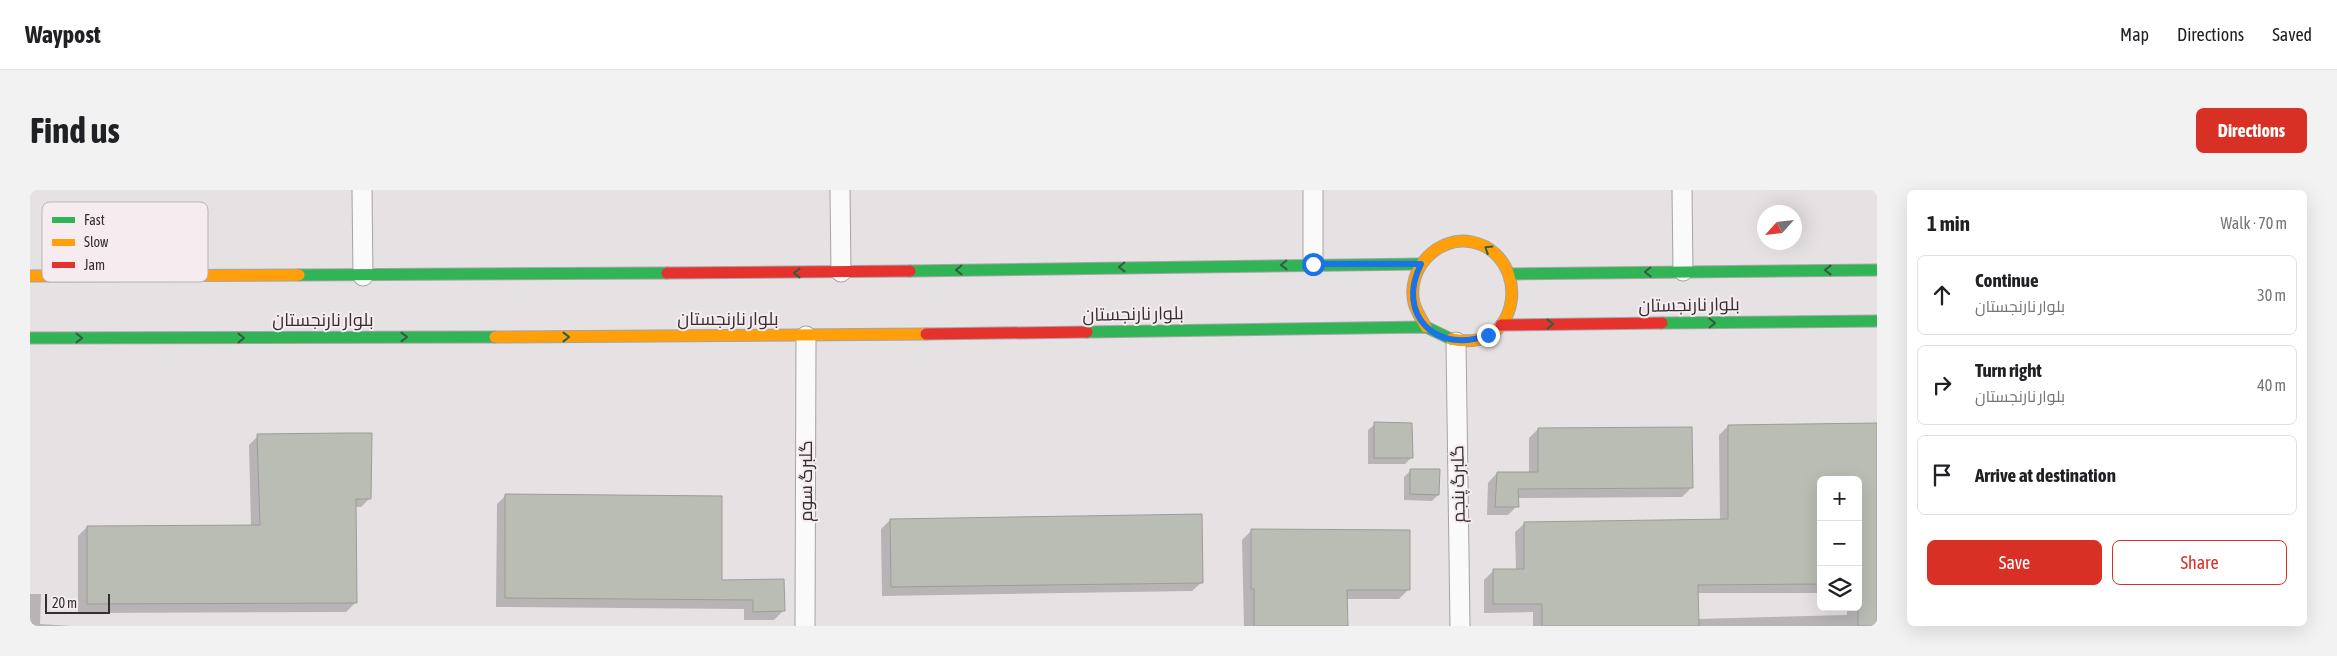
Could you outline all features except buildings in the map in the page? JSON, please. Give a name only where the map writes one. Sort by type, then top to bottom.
[{"type":"street","points":[[362,190],[363,276]]},
{"type":"street","points":[[840,190],[842,272]]},
{"type":"street","points":[[1313,190],[1313,264]]},
{"type":"street","points":[[1682,190],[1683,271]]},
{"type":"street","points":[[1468,242],[1490,249],[1502,260],[1510,274],[1513,287],[1509,313],[1501,325],[1488,335],[1473,341],[1456,342],[1440,337],[1426,327],[1418,316],[1413,303],[1412,289],[1414,276],[1431,252],[1445,244],[1468,242]]},
{"type":"street","points":[[208,276],[842,272],[1421,264]]},
{"type":"street","name":"بلوار نارنجستان","points":[[1510,274],[1877,270]]},
{"type":"street","name":"بلوار نارنجستان","points":[[1501,325],[1877,321]]},
{"type":"street","name":"بلوار نارنجستان","points":[[30,338],[806,336],[1426,327]]},
{"type":"street","name":"گلبرگ سوم","points":[[805,626],[806,336]]},
{"type":"street","name":"گلبرگ پنجم","points":[[1456,342],[1460,626]]},
{"type":"traffic: fast","points":[[910,271],[1421,264]]},
{"type":"traffic: fast","points":[[1510,274],[1877,270]]},
{"type":"traffic: fast","points":[[299,275],[667,273]]},
{"type":"traffic: fast","points":[[1662,323],[1877,321]]},
{"type":"traffic: fast","points":[[1087,332],[1426,327],[1451,339]]},
{"type":"traffic: fast","points":[[30,338],[495,337]]},
{"type":"traffic: slow","points":[[1426,327],[1414,303],[1413,290],[1415,278],[1427,257],[1437,249],[1459,241],[1485,246],[1503,263],[1509,275],[1511,300],[1508,312],[1497,330],[1486,337],[1465,341],[1451,339]]},
{"type":"traffic: slow","points":[[208,275],[299,275]]},
{"type":"traffic: slow","points":[[30,276],[42,276]]},
{"type":"traffic: slow","points":[[495,337],[926,334]]},
{"type":"traffic: jam","points":[[667,273],[910,271]]},
{"type":"traffic: jam","points":[[1501,325],[1662,323]]},
{"type":"traffic: jam","points":[[926,334],[1087,332]]},
{"type":"route","points":[[1313,264],[1421,264],[1414,276],[1412,289],[1413,303],[1418,316],[1426,327],[1440,337],[1456,342],[1473,341],[1488,335]]}]
